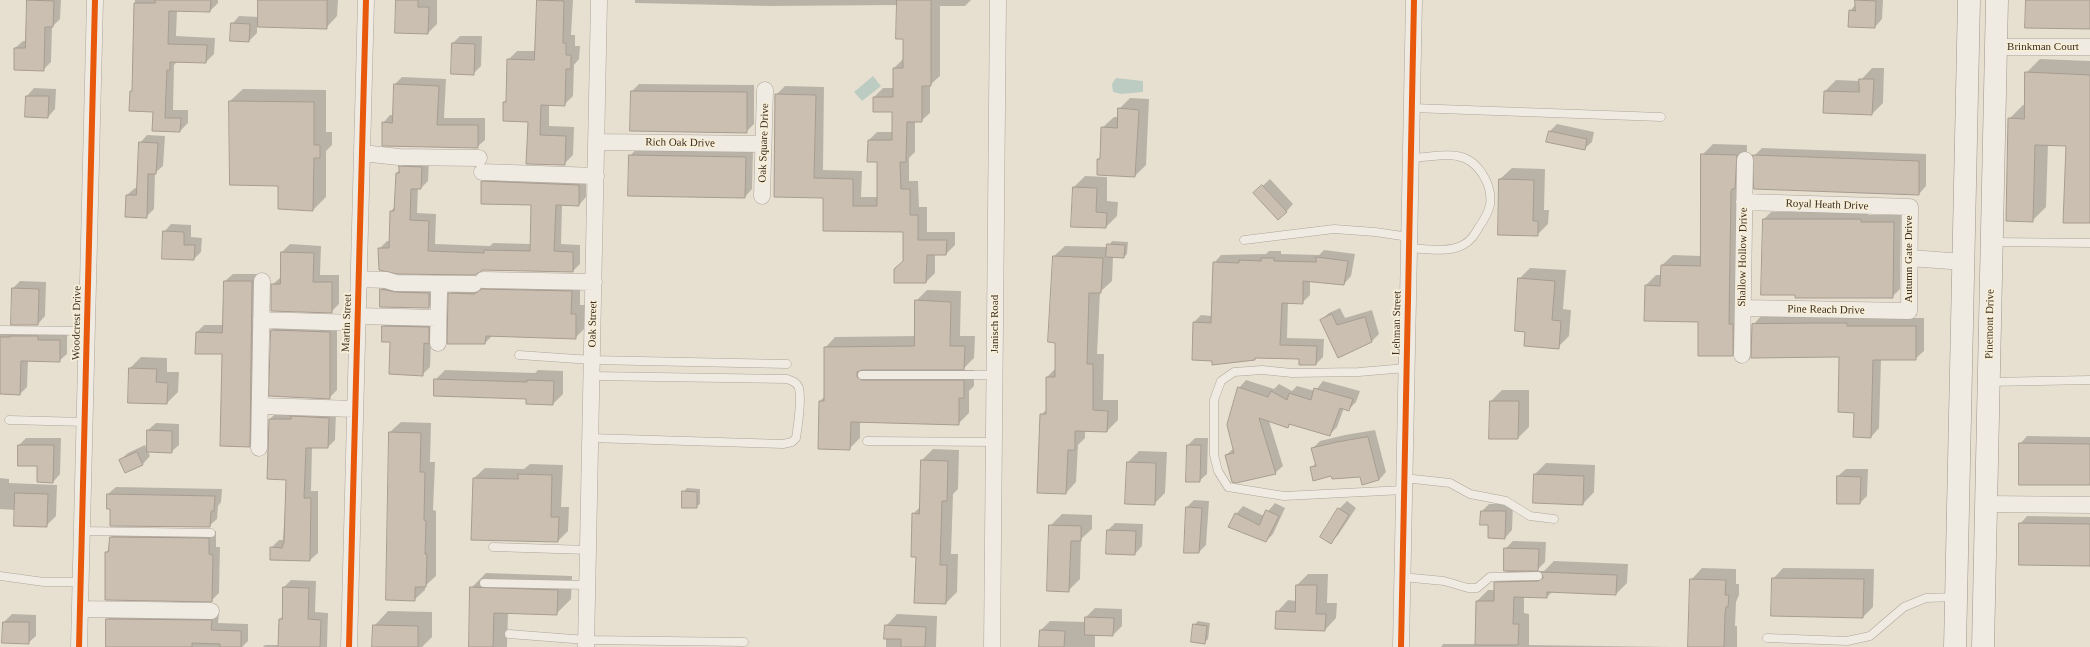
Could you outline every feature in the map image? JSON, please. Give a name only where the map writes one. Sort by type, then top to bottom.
[{"type":"main road","points":[[1955,647],[1969,0]]},
{"type":"main road","name":"Pinemont Drive","points":[[1983,647],[1997,0]]},
{"type":"main road","points":[[1964,262],[1992,252]]},
{"type":"main road","points":[[1957,589],[1984,583]]},
{"type":"street","name":"Woodcrest Drive","points":[[79,647],[95,0]]},
{"type":"street","name":"Martin Street","points":[[349,647],[366,0]]},
{"type":"street","name":"Oak Street","points":[[586,643],[599,0]]},
{"type":"street","name":"Janisch Road","points":[[992,647],[998,0]]},
{"type":"street","name":"Lehman Street","points":[[1400,647],[1414,0]]},
{"type":"street","name":"Brinkman Court","points":[[1996,47],[2090,47]]},
{"type":"street","name":"Oak Square Drive","points":[[762,196],[765,90]]},
{"type":"street","name":"Rich Oak Drive","points":[[596,142],[763,144]]},
{"type":"street","points":[[362,153],[596,176]]},
{"type":"street","name":"Shallow Hollow Drive","points":[[1742,355],[1744,160]]},
{"type":"street","name":"Royal Heath Drive","points":[[1744,202],[1910,207]]},
{"type":"street","name":"Autumn Gate Drive","points":[[1909,311],[1910,207]]},
{"type":"street","points":[[1910,258],[1964,262]]},
{"type":"street","points":[[359,278],[386,280],[396,283],[594,282]]},
{"type":"street","points":[[259,448],[262,281]]},
{"type":"street","points":[[438,343],[439,292]]},
{"type":"street","name":"Pine Reach Drive","points":[[1743,308],[1909,311]]},
{"type":"street","points":[[261,320],[438,318]]},
{"type":"street","points":[[260,406],[355,409]]},
{"type":"street","points":[[1986,504],[2090,505]]},
{"type":"street","points":[[80,609],[211,611]]},
{"type":"lane","points":[[1412,108],[1660,117]]},
{"type":"lane","points":[[1244,240],[1334,229],[1376,232],[1409,242],[1453,249],[1464,245],[1473,238],[1487,215],[1490,204],[1484,175],[1477,167],[1456,155],[1411,158]]},
{"type":"lane","points":[[1992,252],[2090,243]]},
{"type":"lane","points":[[0,330],[87,331]]},
{"type":"lane","points":[[519,355],[592,360],[787,364]]},
{"type":"lane","points":[[1406,368],[1359,372],[1292,373],[1262,370],[1234,372],[1221,380],[1214,400],[1214,455],[1218,471],[1228,487],[1284,496],[1404,484],[1450,483],[1470,494],[1506,501],[1530,516],[1554,519]]},
{"type":"lane","points":[[862,375],[995,376]]},
{"type":"lane","points":[[590,438],[783,444],[792,442],[796,438],[799,407],[799,388],[795,381],[787,379],[592,376]]},
{"type":"lane","points":[[1989,382],[2090,380]]},
{"type":"lane","points":[[10,420],[85,422]]},
{"type":"lane","points":[[867,441],[994,442]]},
{"type":"lane","points":[[82,530],[211,533]]},
{"type":"lane","points":[[493,547],[588,550]]},
{"type":"lane","points":[[0,576],[44,582],[81,582]]},
{"type":"lane","points":[[1402,577],[1444,581],[1468,588],[1477,588],[1490,577],[1538,576]]},
{"type":"lane","points":[[484,583],[587,585]]},
{"type":"lane","points":[[1767,638],[1847,641],[1870,636],[1887,624],[1904,607],[1926,598],[1957,589]]},
{"type":"lane","points":[[509,634],[586,643],[744,642]]},
{"type":"shaded area","points":[[873,76],[881,86],[862,101],[854,92]]},
{"type":"shaded area","points":[[1116,78],[1143,81],[1143,92],[1121,94],[1113,92],[1112,84]]},
{"type":"building","points":[[27,0],[54,1],[53,27],[45,27],[44,71],[14,70],[14,48],[25,48]]},
{"type":"building","points":[[155,0],[211,0],[210,12],[169,11],[168,44],[207,45],[206,63],[170,62],[170,70],[167,70],[165,118],[181,118],[180,132],[152,131],[153,112],[129,111],[130,91],[132,91],[134,3],[155,3]]},
{"type":"building","points":[[258,0],[327,0],[327,29],[258,27]]},
{"type":"building","points":[[396,0],[418,0],[418,7],[429,7],[428,34],[395,33]]},
{"type":"building","points":[[537,0],[564,1],[563,43],[566,43],[566,55],[571,55],[571,69],[566,69],[565,106],[541,105],[540,135],[566,136],[565,165],[526,164],[528,122],[503,121],[503,102],[506,102],[507,59],[534,60]]},
{"type":"building","points":[[897,0],[931,0],[931,86],[922,86],[922,122],[907,122],[906,162],[900,162],[901,189],[910,189],[910,215],[918,215],[918,240],[947,240],[946,255],[927,255],[926,283],[894,283],[894,269],[903,261],[903,232],[823,231],[823,198],[774,197],[775,94],[816,95],[814,178],[853,179],[853,206],[877,206],[877,162],[867,162],[868,140],[892,140],[892,112],[873,112],[873,97],[893,97],[893,68],[903,68],[903,39],[896,39]]},
{"type":"building","points":[[1855,0],[1876,1],[1875,28],[1848,27],[1849,10],[1855,11]]},
{"type":"building","points":[[2026,0],[2090,0],[2090,29],[2025,28]]},
{"type":"building","points":[[231,23],[250,24],[249,42],[230,41]]},
{"type":"building","points":[[452,43],[475,44],[474,75],[451,74]]},
{"type":"building","points":[[2025,72],[2090,75],[2090,223],[2063,223],[2066,146],[2035,145],[2033,222],[2006,221],[2008,118],[2024,119]]},
{"type":"building","points":[[1859,79],[1874,79],[1872,115],[1823,113],[1824,91],[1859,92]]},
{"type":"building","points":[[394,84],[439,86],[437,125],[478,125],[478,148],[382,146],[382,122],[392,123]]},
{"type":"building","points":[[631,91],[747,92],[747,133],[630,131]]},
{"type":"building","points":[[26,96],[49,96],[48,118],[25,117]]},
{"type":"building","points":[[229,101],[314,102],[314,145],[320,145],[320,158],[314,158],[313,211],[278,209],[278,186],[230,185]]},
{"type":"building","points":[[1118,108],[1139,110],[1135,177],[1097,175],[1097,159],[1100,159],[1101,127],[1117,128]]},
{"type":"building","points":[[1549,131],[1587,139],[1585,150],[1546,142]]},
{"type":"building","points":[[139,142],[158,143],[156,174],[148,174],[147,218],[125,217],[126,195],[136,195]]},
{"type":"building","points":[[1701,154],[1737,155],[1735,189],[1732,189],[1731,192],[1729,324],[1733,324],[1733,356],[1698,356],[1698,322],[1644,321],[1645,285],[1660,286],[1661,265],[1700,266]]},
{"type":"building","points":[[629,155],[746,157],[745,198],[628,196]]},
{"type":"building","points":[[1753,155],[1919,161],[1919,195],[1754,189]]},
{"type":"building","points":[[399,166],[422,167],[421,189],[411,189],[410,220],[429,221],[428,251],[484,253],[484,250],[530,251],[531,205],[481,204],[481,181],[579,185],[579,206],[556,205],[554,251],[573,252],[573,272],[483,270],[475,275],[397,274],[379,270],[378,248],[389,248],[390,211],[394,211],[396,173],[399,173]]},
{"type":"building","points":[[1499,179],[1534,180],[1533,221],[1538,221],[1538,236],[1498,235]]},
{"type":"building","points":[[1262,185],[1287,212],[1278,220],[1253,193]]},
{"type":"building","points":[[1073,187],[1097,188],[1096,212],[1107,213],[1106,228],[1071,227]]},
{"type":"building","points":[[1763,219],[1861,219],[1861,222],[1894,222],[1893,298],[1795,298],[1795,295],[1761,295]]},
{"type":"building","points":[[163,231],[184,232],[184,245],[195,245],[194,260],[162,259]]},
{"type":"building","points":[[1107,244],[1125,245],[1124,258],[1106,257]]},
{"type":"building","points":[[281,252],[314,253],[313,282],[332,282],[332,313],[271,311],[271,284],[280,284]]},
{"type":"building","points":[[1053,256],[1103,258],[1101,293],[1089,293],[1087,364],[1093,364],[1093,410],[1108,411],[1107,432],[1075,431],[1075,450],[1068,450],[1066,494],[1037,493],[1040,414],[1046,414],[1046,377],[1055,377],[1055,343],[1048,342]]},
{"type":"building","points":[[1316,257],[1348,261],[1344,285],[1303,281],[1303,304],[1282,303],[1280,345],[1317,346],[1316,365],[1299,365],[1299,359],[1255,358],[1255,360],[1212,365],[1212,361],[1192,360],[1193,322],[1211,323],[1213,262],[1239,263],[1239,260],[1261,261],[1261,258],[1274,258],[1274,261],[1316,262]]},
{"type":"building","points":[[1518,278],[1555,281],[1552,320],[1561,321],[1559,349],[1524,346],[1525,332],[1515,331]]},
{"type":"building","points":[[224,281],[252,281],[250,447],[220,446],[222,354],[195,354],[196,332],[222,333]]},
{"type":"building","points":[[12,288],[39,289],[38,325],[11,325]]},
{"type":"building","points":[[380,289],[396,292],[429,293],[429,308],[380,307]]},
{"type":"building","points":[[482,289],[572,291],[571,314],[576,314],[576,339],[486,336],[485,344],[447,344],[448,293],[474,294]]},
{"type":"building","points":[[915,300],[951,302],[950,346],[965,346],[964,370],[862,370],[857,372],[857,377],[862,380],[964,380],[964,398],[959,398],[959,425],[851,422],[850,450],[818,449],[819,401],[824,401],[824,347],[914,346]]},
{"type":"building","points":[[1332,314],[1337,325],[1365,317],[1372,342],[1338,358],[1320,320]]},
{"type":"building","points":[[1847,323],[1847,326],[1916,326],[1916,360],[1873,360],[1871,438],[1853,437],[1854,413],[1838,412],[1839,357],[1751,358],[1752,324]]},
{"type":"building","points":[[382,326],[429,327],[429,344],[424,343],[423,376],[389,374],[390,342],[382,342]]},
{"type":"building","points":[[271,330],[330,332],[330,399],[269,396]]},
{"type":"building","points":[[38,336],[38,340],[60,340],[60,362],[21,361],[20,395],[0,394],[0,337]]},
{"type":"building","points":[[129,368],[157,369],[156,382],[168,383],[167,404],[128,403]]},
{"type":"building","points":[[434,379],[527,382],[527,380],[554,381],[553,405],[526,404],[526,399],[434,396]]},
{"type":"building","points":[[1238,387],[1268,397],[1271,391],[1287,400],[1289,393],[1311,400],[1314,388],[1353,399],[1349,411],[1340,408],[1330,436],[1289,424],[1288,428],[1259,418],[1276,474],[1236,483],[1232,482],[1225,455],[1234,453],[1227,425]]},
{"type":"building","points":[[1490,401],[1519,401],[1518,439],[1489,439]]},
{"type":"building","points":[[291,416],[329,418],[328,448],[306,448],[304,498],[311,498],[310,561],[270,560],[270,547],[282,548],[284,542],[286,480],[267,479],[269,419],[291,419]]},
{"type":"building","points":[[147,430],[172,431],[172,453],[147,452]]},
{"type":"building","points":[[389,432],[421,433],[420,472],[425,472],[424,520],[426,521],[425,554],[427,554],[426,587],[415,587],[415,601],[386,600]]},
{"type":"building","points":[[1368,437],[1379,480],[1362,485],[1360,477],[1332,479],[1331,476],[1313,481],[1310,467],[1316,466],[1311,448]]},
{"type":"building","points":[[2019,443],[2090,444],[2090,485],[2019,485]]},
{"type":"building","points":[[18,445],[54,445],[53,483],[37,482],[37,466],[18,466]]},
{"type":"building","points":[[1187,445],[1201,445],[1200,482],[1186,482]]},
{"type":"building","points":[[137,452],[143,465],[125,473],[119,460]]},
{"type":"building","points":[[921,460],[948,461],[947,501],[942,501],[940,565],[947,565],[946,604],[914,603],[916,557],[911,557],[912,513],[919,514]]},
{"type":"building","points":[[1127,462],[1156,463],[1155,505],[1125,504]]},
{"type":"building","points":[[518,474],[552,475],[551,517],[559,517],[558,542],[471,540],[473,478],[518,479]]},
{"type":"building","points":[[1534,474],[1584,476],[1583,505],[1533,503]]},
{"type":"building","points":[[1837,476],[1861,477],[1860,504],[1837,504]]},
{"type":"building","points":[[682,491],[697,492],[697,508],[682,508]]},
{"type":"building","points":[[15,493],[48,494],[47,527],[14,526]]},
{"type":"building","points":[[107,494],[215,496],[214,511],[211,511],[210,527],[110,526],[110,509],[107,509]]},
{"type":"building","points":[[1186,507],[1202,508],[1199,553],[1184,553]]},
{"type":"building","points":[[1338,508],[1349,515],[1331,544],[1320,537]]},
{"type":"building","points":[[1266,510],[1279,516],[1266,542],[1228,527],[1235,513],[1259,525]]},
{"type":"building","points":[[1481,511],[1506,511],[1505,539],[1488,538],[1488,525],[1480,525]]},
{"type":"building","points":[[2019,523],[2090,524],[2090,566],[2019,565]]},
{"type":"building","points":[[1049,525],[1081,526],[1081,541],[1071,541],[1069,592],[1047,591]]},
{"type":"building","points":[[1107,530],[1136,531],[1135,555],[1106,554]]},
{"type":"building","points":[[110,537],[209,538],[209,554],[213,555],[212,602],[105,600],[105,552],[108,552]]},
{"type":"building","points":[[1504,548],[1539,549],[1538,571],[1504,571]]},
{"type":"building","points":[[1541,572],[1617,575],[1616,595],[1547,592],[1547,598],[1514,597],[1513,624],[1519,624],[1518,645],[1475,645],[1476,601],[1494,601],[1494,582],[1538,581],[1543,578]]},
{"type":"building","points":[[1772,578],[1864,579],[1863,618],[1771,616]]},
{"type":"building","points":[[1690,579],[1726,580],[1725,595],[1729,595],[1728,607],[1726,607],[1725,614],[1724,647],[1688,647]]},
{"type":"building","points":[[1296,585],[1317,585],[1316,614],[1326,614],[1325,631],[1275,629],[1276,611],[1295,612]]},
{"type":"building","points":[[283,587],[309,588],[308,619],[321,620],[320,647],[278,647],[279,619],[282,619]]},
{"type":"building","points":[[470,587],[558,590],[557,615],[494,613],[493,647],[469,647]]},
{"type":"building","points":[[1085,617],[1114,618],[1113,636],[1085,635]]},
{"type":"building","points":[[106,619],[212,620],[211,630],[241,631],[241,647],[220,647],[220,644],[192,643],[192,647],[106,647]]},
{"type":"building","points":[[3,622],[29,622],[29,644],[2,643]]},
{"type":"building","points":[[1193,624],[1207,626],[1205,644],[1191,642]]},
{"type":"building","points":[[373,625],[418,626],[418,647],[372,647]]},
{"type":"building","points":[[885,625],[926,627],[925,647],[901,647],[901,639],[884,639]]},
{"type":"building","points":[[1040,630],[1065,631],[1064,647],[1039,647]]},
{"type":"cycle path","points":[[79,647],[95,0]]},
{"type":"cycle path","points":[[349,647],[366,0]]},
{"type":"cycle path","points":[[1401,647],[1414,0]]}]
